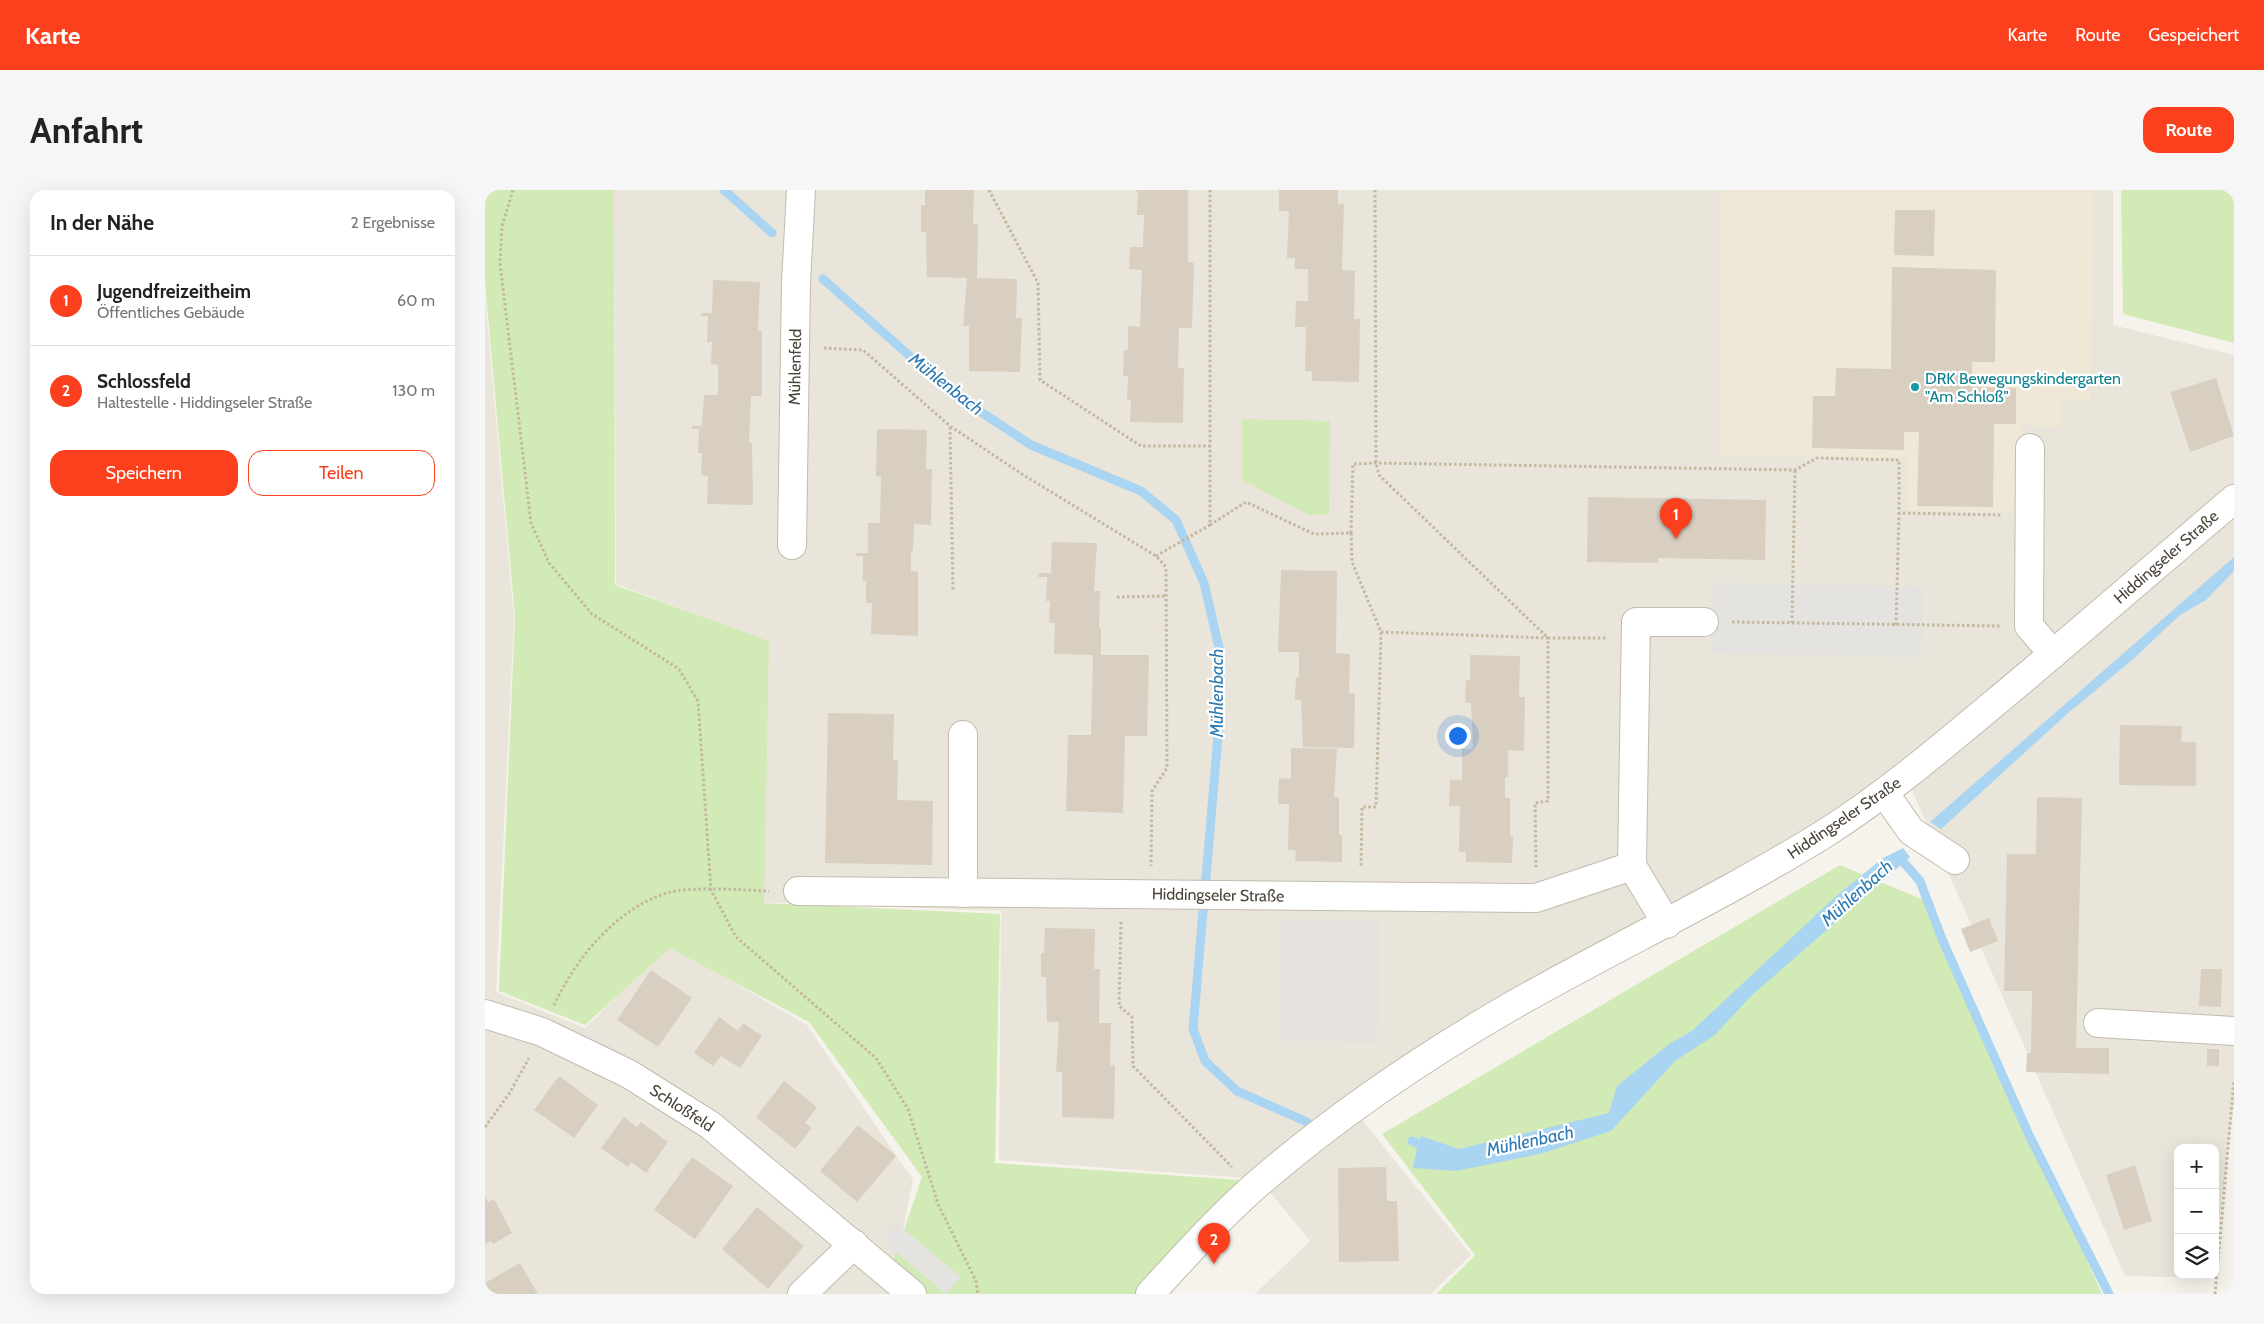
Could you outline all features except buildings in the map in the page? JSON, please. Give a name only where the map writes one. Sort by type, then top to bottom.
[{"type":"street","name":"Mühlenfeld","points":[[792,545],[796,282],[801,190]]},
{"type":"street","points":[[2030,448],[2029,626],[2053,654]]},
{"type":"street","name":"Hiddingseler Straße","points":[[1150,1294],[1194,1246],[1253,1188],[1349,1110],[1427,1058],[1516,1004],[1667,924],[1815,839],[1885,794],[2053,654],[2234,499]]},
{"type":"street","points":[[1667,924],[1632,866],[1636,622],[1704,622]]},
{"type":"street","points":[[963,735],[963,893]]},
{"type":"street","points":[[1885,794],[1911,830],[1955,860]]},
{"type":"street","name":"Hiddingseler Straße","points":[[799,891],[1536,898],[1632,866]]},
{"type":"street","name":"Schloßfeld","points":[[485,1014],[542,1032],[629,1074],[710,1125],[912,1294]]},
{"type":"street","points":[[2098,1024],[2234,1031]]},
{"type":"street","points":[[802,1294],[854,1244]]},
{"type":"path","points":[[513,190],[502,226],[500,263],[531,523],[549,563],[592,614],[679,669],[698,701],[711,890],[736,937],[876,1058],[908,1109],[938,1204],[976,1281],[977,1294]]},
{"type":"path","points":[[989,190],[1038,283],[1040,380],[1141,446],[1210,446]]},
{"type":"path","points":[[1210,190],[1210,525]]},
{"type":"path","points":[[1375,190],[1376,463],[1379,475],[1548,638],[1548,800],[1535,803],[1536,898]]},
{"type":"path","points":[[796,348],[863,350],[950,426],[1025,476],[1156,556],[1165,567],[1167,768],[1152,791],[1150,894]]},
{"type":"path","points":[[950,426],[953,592]]},
{"type":"path","points":[[1360,896],[1362,807],[1376,807],[1381,632],[1352,562],[1353,464],[1795,470],[1817,458],[1899,460],[1896,625]]},
{"type":"path","points":[[1792,623],[1795,470]]},
{"type":"path","points":[[1156,556],[1198,534],[1246,502],[1314,534],[1351,533]]},
{"type":"path","points":[[1899,514],[2029,516]]},
{"type":"path","points":[[1117,597],[1166,596]]},
{"type":"path","points":[[1704,622],[2029,626]]},
{"type":"path","points":[[1381,632],[1548,638],[1636,638]]},
{"type":"path","points":[[485,1127],[509,1094],[542,1032],[559,994],[601,934],[642,904],[669,893],[711,890],[799,891]]},
{"type":"path","points":[[1122,894],[1119,1006],[1132,1017],[1133,1066],[1253,1188]]},
{"type":"path","points":[[2215,1294],[2234,1080]]},
{"type":"shaded area","points":[[614,190],[2113,190],[2113,325],[2234,355],[2234,1102],[2219,1224],[2219,1144],[2174,1144],[2174,1277],[2125,1276],[1901,765],[1814,834],[1351,1106],[1471,1255],[1431,1294],[1255,1294],[1310,1241],[1259,1179],[999,1160],[1001,911],[762,902],[768,642],[616,584]]},
{"type":"shaded area","points":[[1721,190],[2093,190],[2090,400],[2061,400],[2061,427],[2022,425],[2021,512],[1906,511],[1907,458],[1720,455]]},
{"type":"shaded area","points":[[485,297],[514,619],[496,992],[585,1028],[669,945],[807,1025],[913,1180],[895,1271],[922,1294],[485,1294]]},
{"type":"shaded area","points":[[1713,583],[1923,587],[1922,657],[1712,653]]},
{"type":"shaded area","points":[[1280,920],[1380,921],[1378,1043],[1279,1042]]},
{"type":"shaded area","points":[[574,1028],[619,1050],[616,1056],[571,1033]]},
{"type":"shaded area","points":[[896,1223],[961,1277],[946,1294],[881,1240]]},
{"type":"green space","points":[[485,190],[614,190],[615,585],[769,641],[764,903],[1000,914],[995,1163],[1255,1181],[1140,1294],[914,1294],[889,1274],[922,1177],[809,1022],[670,948],[585,1025],[499,991],[515,617],[485,283]]},
{"type":"green space","points":[[2121,190],[2234,190],[2234,343],[2123,314]]},
{"type":"green space","points":[[1242,419],[1330,421],[1329,515],[1309,515],[1242,480]]},
{"type":"green space","points":[[1840,865],[1926,901],[2102,1294],[1436,1294],[1475,1255],[1382,1134]]},
{"type":"water","points":[[2234,557],[2234,571],[2206,600],[2180,615],[2131,661],[2067,714],[1941,829],[1930,822]]},
{"type":"water","points":[[1903,848],[1910,857],[1751,996],[1715,1035],[1675,1061],[1611,1131],[1540,1154],[1456,1171],[1413,1168],[1421,1136],[1459,1149],[1609,1113],[1617,1086],[1669,1044],[1692,1031],[1835,897],[1883,858]]},
{"type":"waterway","name":"Mühlenbach","points":[[724,190],[772,233]]},
{"type":"waterway","name":"Mühlenbach","points":[[823,279],[949,391],[1031,445],[1141,491],[1176,520],[1204,583],[1220,652],[1220,713],[1193,1029],[1205,1061],[1237,1091],[1307,1122]]},
{"type":"waterway","name":"Mühlenbach","points":[[1896,858],[1898,856],[1920,881],[1942,939],[2029,1135],[2109,1294]]},
{"type":"waterway","name":"Mühlenbach","points":[[1412,1141],[1428,1148]]},
{"type":"place","name":"DRK Bewegungskindergarten \"Am Schloß\"","points":[[1915,387]]},
{"type":"place","name":"Jugendfreizeitheim","points":[[1676,539]]},
{"type":"place","name":"Schlossfeld","points":[[1214,1264]]}]
